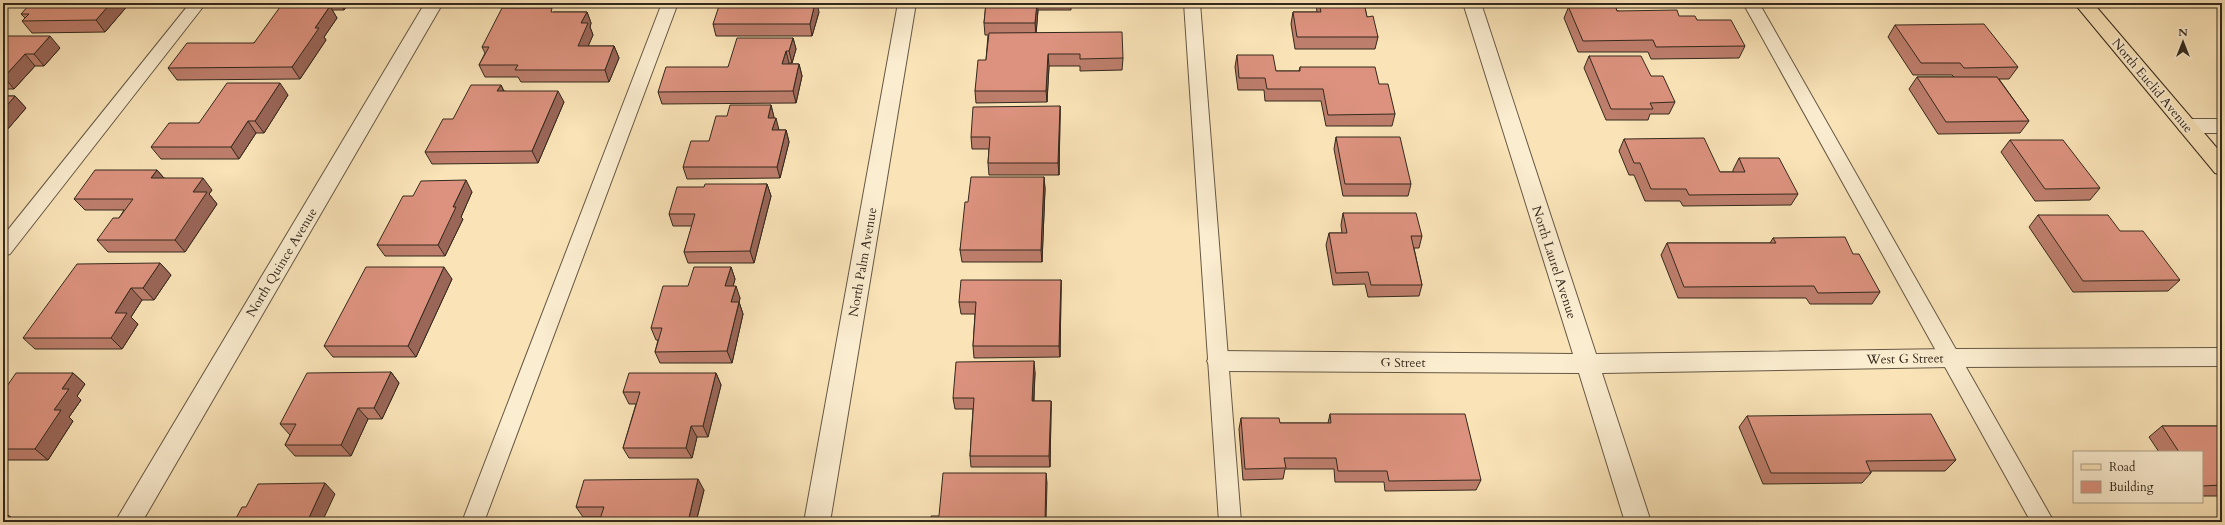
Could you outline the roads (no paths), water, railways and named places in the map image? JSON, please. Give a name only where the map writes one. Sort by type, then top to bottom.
[{"type":"main road","name":"North Euclid Avenue","points":[[2083,3],[2222,168]]},
{"type":"street","name":"North Quince Avenue","points":[[128,522],[434,3]]},
{"type":"street","name":"North Palm Avenue","points":[[817,522],[907,3]]},
{"type":"street","name":"North Laurel Avenue","points":[[1472,3],[1638,522]]},
{"type":"street","points":[[2187,126],[2222,126]]},
{"type":"street","name":"West G Street","points":[[1588,364],[1950,358],[2222,357]]},
{"type":"street","name":"G Street","points":[[1219,361],[1588,364]]},
{"type":"lane","points":[[3,249],[198,3]]},
{"type":"lane","points":[[473,522],[670,3]]},
{"type":"lane","points":[[1192,3],[1230,522]]},
{"type":"lane","points":[[1751,3],[2043,522]]}]
